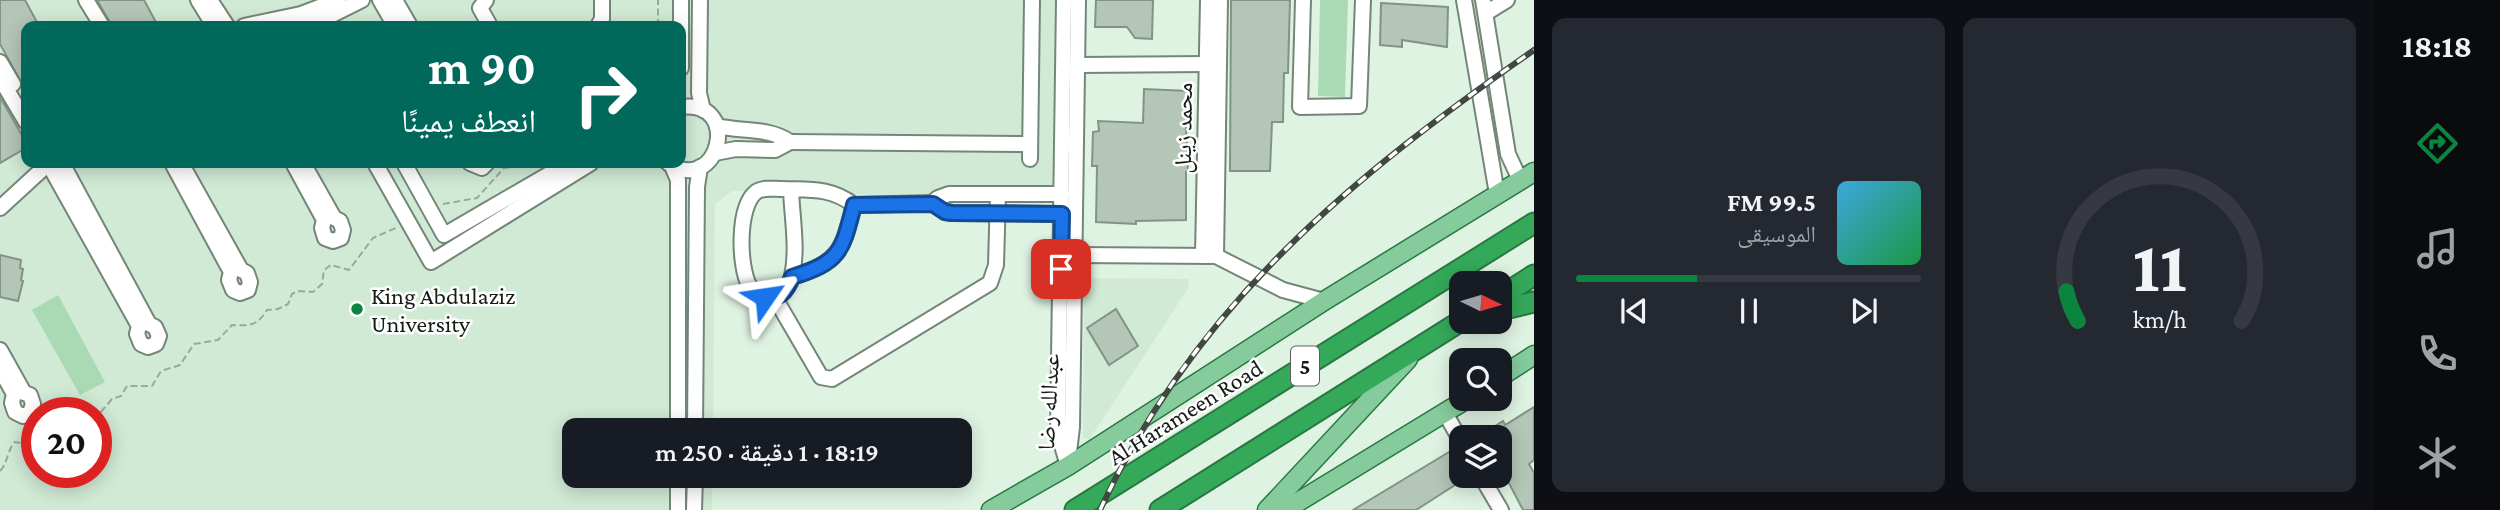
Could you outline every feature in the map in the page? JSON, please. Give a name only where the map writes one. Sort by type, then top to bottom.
[{"type":"highway","name":"Al Harameen Road","points":[[1075,510],[1534,223]]},
{"type":"highway","points":[[1512,289],[1534,275]]},
{"type":"highway","points":[[1512,307],[1534,302]]},
{"type":"highway","name":"5","points":[[1160,510],[1449,328]]},
{"type":"main road","points":[[991,510],[1068,466],[1324,301],[1527,176]]},
{"type":"main road","points":[[1267,510],[1417,348]]},
{"type":"main road","points":[[1512,369],[1534,355]]},
{"type":"main road","points":[[1285,510],[1449,410]]},
{"type":"street","points":[[76,0],[89,21]]},
{"type":"street","points":[[86,0],[99,21]]},
{"type":"street","points":[[198,0],[211,21]]},
{"type":"street","points":[[210,0],[224,21]]},
{"type":"street","points":[[268,21],[301,14],[338,0]]},
{"type":"street","points":[[329,21],[362,0]]},
{"type":"street","points":[[380,0],[391,21]]},
{"type":"street","points":[[395,0],[407,21]]},
{"type":"street","points":[[486,0],[480,8],[487,21]]},
{"type":"street","points":[[601,21],[602,0]]},
{"type":"street","points":[[681,0],[681,21]]},
{"type":"street","points":[[681,168],[686,170],[700,167],[715,153],[719,140],[717,126],[703,110],[699,93],[700,0]]},
{"type":"street","points":[[715,153],[736,149],[775,149],[790,142],[1030,152],[1032,0]]},
{"type":"street","name":"عبدالله رضا","points":[[1064,0],[1058,432],[1068,466]]},
{"type":"street","name":"عبدالله رضا","points":[[1068,466],[1072,427],[1078,0]]},
{"type":"street","name":"محمد زينل","points":[[1208,0],[1210,256]]},
{"type":"street","name":"محمد زينل","points":[[1210,256],[1220,0]]},
{"type":"street","points":[[1303,0],[1300,107],[1359,106],[1363,0]]},
{"type":"street","points":[[1507,0],[1484,6],[1508,154],[1527,176]]},
{"type":"street","points":[[1468,1],[1497,194]]},
{"type":"street","points":[[0,62],[21,98]]},
{"type":"street","points":[[1078,65],[1207,64]]},
{"type":"street","points":[[0,78],[21,114]]},
{"type":"street","points":[[686,106],[703,110]]},
{"type":"street","points":[[717,126],[735,131],[778,133],[790,142]]},
{"type":"street","points":[[695,418],[697,187],[700,167]]},
{"type":"street","points":[[0,195],[32,168]]},
{"type":"street","points":[[0,208],[43,168]]},
{"type":"street","points":[[51,168],[139,326],[137,334],[141,344],[148,347],[156,344],[159,336],[155,327],[149,324],[65,168]]},
{"type":"street","points":[[175,168],[231,272],[229,280],[233,290],[240,293],[248,290],[250,282],[247,273],[241,270],[184,168]]},
{"type":"street","points":[[296,168],[324,220],[322,228],[325,238],[333,241],[341,238],[343,230],[340,221],[334,218],[306,168]]},
{"type":"street","points":[[378,168],[431,262],[583,168]]},
{"type":"street","points":[[407,168],[444,235],[559,168]]},
{"type":"street","points":[[672,168],[678,180],[678,418]]},
{"type":"street","points":[[791,190],[792,277],[782,294],[775,298],[755,293],[748,284],[744,267],[742,231],[745,211],[754,194],[760,190],[791,190],[834,192],[854,205],[933,204],[945,212],[1062,214]]},
{"type":"street","points":[[933,204],[938,198],[949,194],[1062,194]]},
{"type":"street","points":[[775,298],[821,377],[832,379],[990,283],[996,265],[998,194]]},
{"type":"street","points":[[792,277],[819,269],[831,260],[841,248],[854,205]]},
{"type":"street","points":[[1074,256],[1210,256],[1283,290],[1324,301]]},
{"type":"street","points":[[0,350],[24,393],[30,395],[33,404],[30,413],[23,416],[15,412],[12,402],[14,394],[0,369]]},
{"type":"street","points":[[1445,413],[1452,425]]},
{"type":"street","points":[[678,488],[678,510]]},
{"type":"street","points":[[694,510],[695,488]]},
{"type":"street","points":[[1489,488],[1501,510]]},
{"type":"path","points":[[658,0],[658,21]]},
{"type":"path","points":[[430,209],[440,204],[477,198],[504,168]]},
{"type":"path","points":[[112,399],[121,396],[127,386],[152,386],[161,372],[180,365],[194,344],[218,340],[232,325],[251,326],[260,321],[267,310],[288,304],[292,294],[299,291],[313,292],[323,284],[324,270],[331,265],[349,270],[373,238],[408,221]]},
{"type":"path","points":[[0,471],[4,467],[10,446],[15,442],[21,443]]},
{"type":"shaded area","name":"King Abdulaziz University","points":[[0,0],[1055,0],[1052,188],[1044,199],[732,191],[715,204],[713,418],[562,418],[562,488],[712,488],[712,510],[0,510]]},
{"type":"shaded area","points":[[1089,278],[1188,279],[1189,287],[1089,440],[1083,437],[1084,285]]},
{"type":"green space","points":[[1320,0],[1348,0],[1345,97],[1318,96]]},
{"type":"green space","points":[[58,295],[105,382],[80,395],[32,310]]},
{"type":"building","points":[[0,0],[25,0],[36,21],[21,21],[21,82],[0,44]]},
{"type":"building","points":[[97,0],[144,0],[155,21],[109,21]]},
{"type":"building","points":[[1096,0],[1153,0],[1152,39],[1135,38],[1127,27],[1095,27]]},
{"type":"building","points":[[1231,0],[1290,0],[1288,73],[1284,73],[1283,122],[1272,122],[1270,171],[1230,171]]},
{"type":"building","points":[[1381,3],[1448,7],[1447,47],[1402,40],[1402,47],[1380,45]]},
{"type":"building","points":[[1144,89],[1188,91],[1186,220],[1136,221],[1136,224],[1096,222],[1097,166],[1092,166],[1093,132],[1099,131],[1098,121],[1143,123]]},
{"type":"building","points":[[0,97],[21,133],[21,151],[0,163]]},
{"type":"building","points":[[0,255],[21,260],[23,281],[18,301],[0,297]]},
{"type":"building","points":[[1116,309],[1138,346],[1109,365],[1087,328]]},
{"type":"building","points":[[1534,407],[1534,460],[1529,464],[1534,473],[1534,510],[1523,510],[1512,488],[1512,425],[1505,425]]},
{"type":"building","points":[[1449,452],[1450,488],[1416,510],[1353,510]]},
{"type":"railway","points":[[1100,510],[1138,437],[1182,369],[1231,308],[1285,250],[1403,146],[1534,50]]},
{"type":"place","name":"King Abdulaziz University","points":[[357,309]]},
{"type":"route","points":[[765,297],[775,298],[789,286],[792,277],[819,269],[831,260],[841,248],[854,205],[933,204],[938,209],[952,213],[1062,214],[1061,269]]}]
